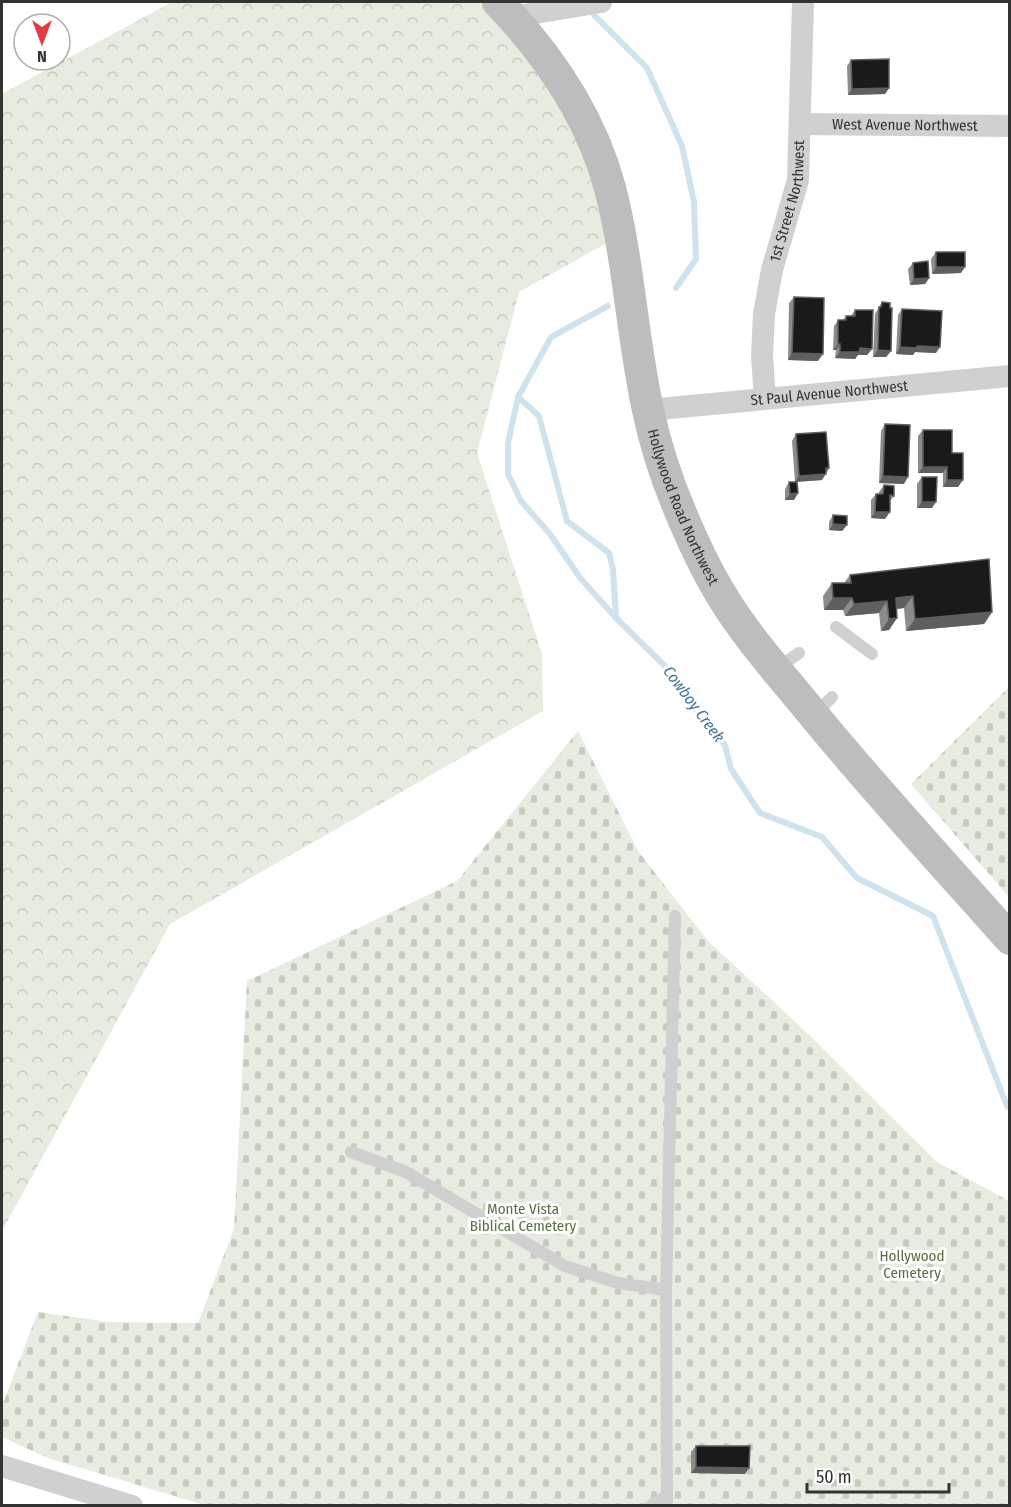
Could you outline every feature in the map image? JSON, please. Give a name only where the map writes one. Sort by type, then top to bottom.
[{"type":"street","points":[[505,9],[564,9],[601,2]]},
{"type":"street","name":"1st Street Northwest","points":[[765,399],[762,356],[765,314],[772,270],[798,180],[803,2]]},
{"type":"street","name":"Hollywood Road Northwest","points":[[505,9],[544,55],[571,96],[593,141],[609,186],[621,237],[648,410],[664,466],[686,524],[714,584],[741,625],[788,661],[1010,939]]},
{"type":"street","name":"West Avenue Northwest","points":[[800,124],[1010,126]]},
{"type":"street","name":"St Paul Avenue Northwest","points":[[648,410],[1010,375]]},
{"type":"street","points":[[2,1466],[96,1501],[132,1506]]},
{"type":"lane","points":[[836,627],[872,654]]},
{"type":"lane","points":[[650,1506],[667,1501],[666,1290],[675,916]]},
{"type":"lane","points":[[351,1152],[405,1172],[565,1266],[618,1283],[666,1290]]},
{"type":"green space","points":[[172,2],[506,2],[573,110],[616,238],[519,292],[477,453],[542,654],[543,711],[170,924],[2,1231],[2,94],[43,72],[72,72],[72,56]]},
{"type":"green space","points":[[1009,687],[1009,897],[911,784]]},
{"type":"green space","name":"Monte Vista Biblical Cemetery","points":[[578,731],[638,851],[708,941],[806,1032],[937,1162],[1009,1201],[1009,1505],[204,1505],[48,1458],[2,1437],[2,1406],[38,1312],[109,1322],[198,1323],[234,1229],[247,981],[457,881]]},
{"type":"building","points":[[889,59],[889,88],[852,89],[851,60]]},
{"type":"building","points":[[936,252],[965,252],[965,267],[936,267]]},
{"type":"building","points":[[928,261],[929,278],[914,279],[913,263]]},
{"type":"building","points":[[794,297],[824,298],[823,354],[792,353]]},
{"type":"building","points":[[882,302],[890,303],[890,308],[892,308],[891,351],[878,350],[879,307]]},
{"type":"building","points":[[902,309],[942,311],[940,347],[900,347]]},
{"type":"building","points":[[855,310],[873,310],[872,349],[860,348],[859,352],[840,352],[838,320],[846,320],[846,316],[855,316]]},
{"type":"building","points":[[885,424],[910,425],[908,477],[883,476]]},
{"type":"building","points":[[923,430],[952,430],[952,453],[963,453],[963,480],[947,480],[947,467],[923,467]]},
{"type":"building","points":[[826,432],[829,468],[826,468],[826,474],[799,476],[796,434]]},
{"type":"building","points":[[922,477],[937,477],[936,502],[922,502]]},
{"type":"building","points":[[789,482],[797,482],[798,493],[790,494]]},
{"type":"building","points":[[884,485],[894,486],[894,496],[890,495],[890,512],[875,512],[876,494],[883,494]]},
{"type":"building","points":[[833,515],[847,516],[847,525],[833,524]]},
{"type":"building","points":[[989,559],[992,612],[915,619],[913,596],[896,598],[897,618],[889,619],[887,601],[854,604],[852,598],[833,598],[832,583],[851,583],[850,575]]},
{"type":"building","points":[[696,1446],[750,1446],[749,1468],[696,1467]]},
{"type":"waterway","name":"Cowboy Creek","points":[[591,8],[594,15],[647,68],[682,146],[694,202],[696,259],[676,288]]},
{"type":"waterway","name":"Cowboy Creek","points":[[608,306],[551,337],[518,397],[539,416],[567,521],[609,553],[613,569],[616,618],[668,669],[698,713],[725,745],[731,769],[760,813],[822,837],[857,878],[933,916],[1007,1106],[1010,1108]]},
{"type":"waterway","points":[[518,397],[508,443],[508,474],[521,501],[550,534],[581,579],[616,618]]},
{"type":"park label","name":"Hollywood Cemetery","points":[[912,1264]]}]
